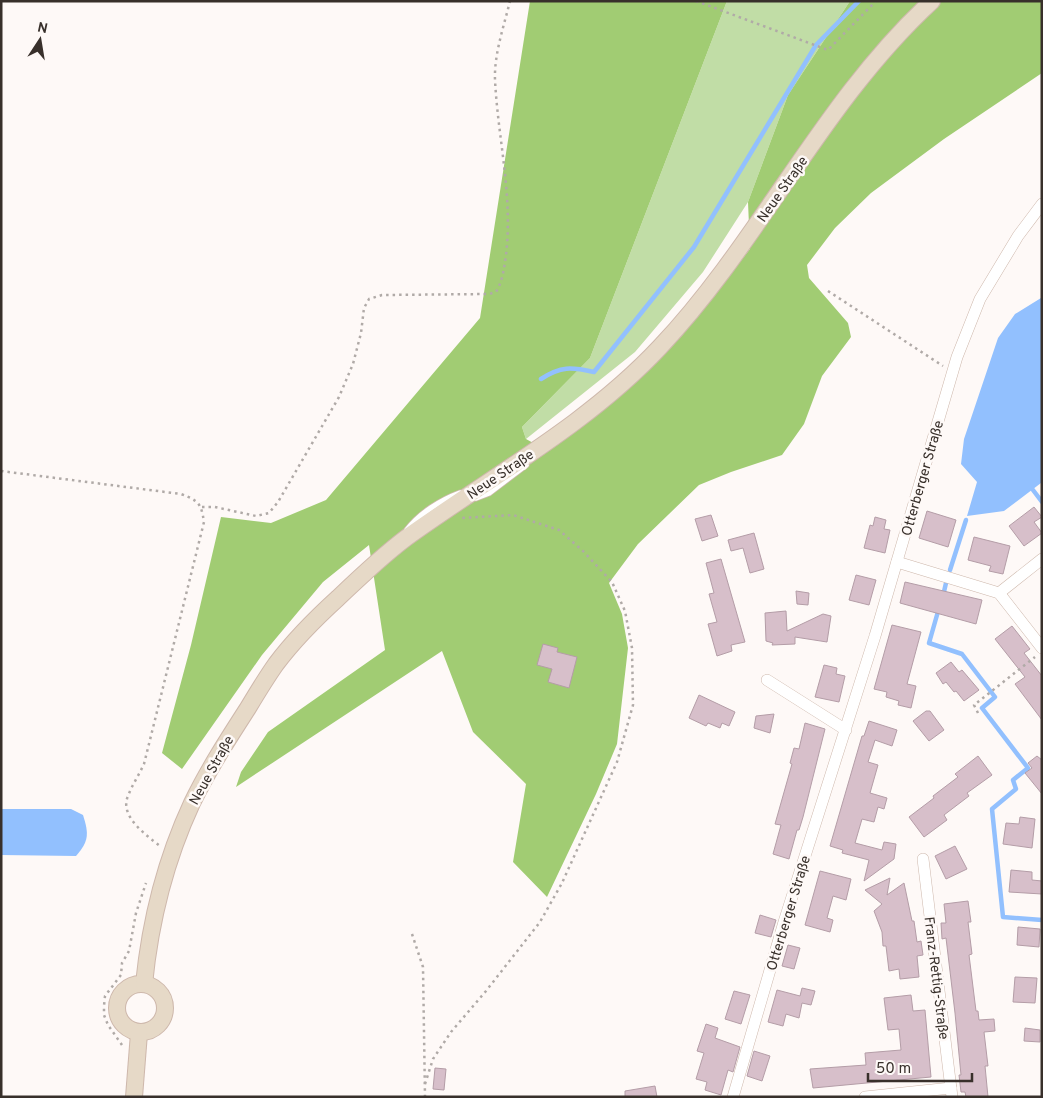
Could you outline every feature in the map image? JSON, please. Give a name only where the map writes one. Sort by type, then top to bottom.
[{"type":"main road","name":"Neue Straße","points":[[144,984],[147,954],[155,912],[173,852],[192,805],[223,746],[276,664],[309,625],[369,568],[395,547],[454,514],[486,484],[573,424],[616,389],[656,351],[691,314],[724,271],[847,95],[890,43],[932,1]]},
{"type":"main road","points":[[144,984],[159,991],[163,998],[165,1013],[163,1020],[158,1026],[152,1030],[139,1033],[124,1026],[119,1019],[117,1005],[119,997],[130,986],[144,984]]},
{"type":"main road","points":[[134,1097],[139,1033]]},
{"type":"street","name":"Otterberger Straße","points":[[733,1097],[784,922],[846,730],[953,372],[980,299],[1018,236],[1042,204]]},
{"type":"street","points":[[999,593],[1042,559]]},
{"type":"street","points":[[897,562],[999,593],[1042,650]]},
{"type":"street","points":[[767,680],[846,730]]},
{"type":"street","name":"Franz-Rettig-Straße","points":[[923,859],[951,1092]]},
{"type":"street","points":[[865,1097],[951,1092]]},
{"type":"lane","points":[[454,514],[490,493],[524,468],[538,448]]},
{"type":"lane","points":[[395,547],[414,521],[446,498],[486,484]]},
{"type":"path","points":[[202,507],[215,507],[256,516],[269,513],[278,502],[340,397],[354,364],[364,308],[369,300],[382,295],[489,294],[496,292],[502,281],[508,239],[507,184],[495,78],[499,46],[510,1]]},
{"type":"path","points":[[696,1],[828,50],[876,1]]},
{"type":"path","points":[[828,291],[953,372]]},
{"type":"path","points":[[1,471],[181,494],[194,499],[202,507],[204,522],[147,754],[139,777],[127,797],[126,807],[133,822],[163,848]]},
{"type":"path","points":[[425,1084],[433,1059],[451,1032],[540,922],[557,891],[618,762],[633,706],[632,648],[625,611],[612,582],[583,551],[559,530],[513,515],[454,514]]},
{"type":"path","points":[[978,712],[974,705],[1042,650]]},
{"type":"path","points":[[123,1053],[122,1043],[108,1025],[104,1015],[104,1006],[106,996],[121,975],[122,963],[129,951],[136,914],[146,882]]},
{"type":"path","points":[[412,934],[423,967],[425,1097]]},
{"type":"green space","points":[[530,1],[727,1],[590,358],[522,427],[526,439],[546,450],[619,392],[682,335],[750,249],[748,202],[788,95],[850,1],[1042,1],[1042,73],[944,139],[871,193],[835,228],[807,265],[809,278],[848,323],[851,337],[822,376],[804,424],[782,455],[699,485],[638,544],[609,583],[622,614],[628,648],[617,744],[596,794],[547,897],[513,862],[526,784],[473,732],[442,651],[236,787],[241,772],[268,732],[385,650],[369,545],[323,582],[262,655],[182,769],[162,753],[191,645],[221,517],[271,523],[326,500],[480,318]]},
{"type":"green space","points":[[727,1],[850,1],[788,95],[748,202],[703,272],[635,352],[526,439],[522,427],[590,358]]},
{"type":"water","points":[[1041,298],[1041,483],[1004,511],[967,516],[977,482],[961,464],[964,439],[998,338],[1015,314]]},
{"type":"water","points":[[1,809],[71,809],[83,815],[87,832],[86,841],[76,856],[1,855]]},
{"type":"building","points":[[1034,507],[1042,517],[1034,522],[1042,533],[1024,546],[1009,526]]},
{"type":"building","points":[[927,511],[956,520],[948,547],[919,538]]},
{"type":"building","points":[[711,515],[718,536],[702,541],[695,519]]},
{"type":"building","points":[[875,517],[886,520],[884,529],[890,530],[885,553],[864,548],[870,525],[873,526]]},
{"type":"building","points":[[754,533],[764,569],[750,573],[743,548],[731,551],[728,540]]},
{"type":"building","points":[[974,537],[1010,546],[1003,574],[989,571],[991,566],[968,560]]},
{"type":"building","points":[[721,559],[745,642],[731,645],[732,651],[717,656],[708,624],[717,622],[709,594],[714,593],[706,563]]},
{"type":"building","points":[[856,575],[876,580],[869,605],[849,600]]},
{"type":"building","points":[[905,582],[982,600],[976,624],[900,603]]},
{"type":"building","points":[[796,591],[809,593],[808,605],[797,604]]},
{"type":"building","points":[[786,611],[787,631],[823,614],[831,616],[827,642],[795,637],[795,644],[772,645],[773,643],[766,641],[765,613]]},
{"type":"building","points":[[892,625],[921,632],[907,684],[916,686],[911,708],[898,705],[899,701],[886,697],[887,692],[874,689]]},
{"type":"building","points":[[1012,626],[1030,649],[1024,653],[1042,676],[1042,720],[1015,684],[1025,677],[995,639]]},
{"type":"building","points":[[543,644],[558,648],[557,652],[577,657],[569,688],[548,682],[552,669],[537,665]]},
{"type":"building","points":[[951,662],[959,672],[962,670],[979,690],[964,701],[946,682],[943,684],[936,673]]},
{"type":"building","points":[[824,665],[837,668],[836,674],[845,676],[839,702],[815,697]]},
{"type":"building","points":[[699,695],[735,712],[729,726],[722,723],[720,728],[708,723],[706,726],[689,718]]},
{"type":"building","points":[[926,711],[930,711],[944,730],[929,741],[913,721]]},
{"type":"building","points":[[774,714],[770,733],[754,728],[756,716]]},
{"type":"building","points":[[869,721],[897,730],[892,746],[875,740],[868,762],[878,765],[870,793],[887,798],[884,809],[878,807],[874,822],[862,819],[855,843],[882,850],[884,842],[896,844],[894,859],[864,881],[869,860],[842,853],[843,850],[830,846],[862,736],[864,736]]},
{"type":"building","points":[[805,723],[825,729],[803,817],[799,830],[797,830],[789,859],[773,854],[781,825],[775,824],[792,764],[790,763],[794,748],[799,749]]},
{"type":"building","points":[[978,756],[992,775],[967,793],[969,796],[944,815],[947,820],[924,837],[909,817],[958,777],[955,774]]},
{"type":"building","points":[[1037,756],[1042,760],[1042,794],[1025,773],[1032,768],[1028,763]]},
{"type":"building","points":[[1020,817],[1035,819],[1032,848],[1003,844],[1006,823],[1019,824]]},
{"type":"building","points":[[955,846],[967,869],[946,879],[935,856]]},
{"type":"building","points":[[1011,870],[1032,872],[1032,880],[1042,881],[1042,894],[1009,892]]},
{"type":"building","points":[[820,871],[851,879],[846,900],[833,896],[827,918],[833,920],[830,932],[805,925]]},
{"type":"building","points":[[890,878],[887,895],[904,883],[912,921],[914,921],[917,942],[921,941],[923,955],[917,956],[919,977],[900,979],[899,969],[889,971],[886,946],[883,946],[882,932],[874,911],[882,904],[865,890]]},
{"type":"building","points":[[968,901],[971,922],[968,922],[972,954],[969,955],[976,1011],[978,1011],[979,1020],[994,1019],[995,1031],[984,1032],[988,1066],[985,1066],[988,1097],[966,1097],[965,1092],[961,1092],[955,1013],[946,938],[942,939],[941,923],[946,923],[944,904]]},
{"type":"building","points":[[760,915],[776,920],[771,937],[755,933]]},
{"type":"building","points":[[1018,927],[1040,929],[1039,947],[1017,945]]},
{"type":"building","points":[[788,945],[800,948],[794,969],[782,966]]},
{"type":"building","points":[[1015,977],[1037,978],[1035,1003],[1013,1002]]},
{"type":"building","points":[[802,988],[815,991],[811,1005],[802,1003],[799,1018],[786,1014],[783,1026],[768,1022],[777,990],[800,996]]},
{"type":"building","points":[[734,991],[750,995],[741,1024],[725,1019]]},
{"type":"building","points":[[911,995],[913,1011],[925,1010],[931,1077],[813,1088],[810,1069],[866,1065],[865,1053],[901,1050],[899,1029],[888,1030],[884,998]]},
{"type":"building","points":[[706,1024],[718,1028],[715,1038],[740,1047],[733,1072],[728,1070],[721,1095],[705,1090],[707,1082],[696,1079],[704,1053],[697,1051]]},
{"type":"building","points":[[1025,1028],[1040,1030],[1040,1042],[1024,1041]]},
{"type":"building","points":[[754,1051],[770,1056],[762,1081],[747,1076]]},
{"type":"building","points":[[435,1068],[446,1069],[444,1090],[433,1089]]},
{"type":"building","points":[[655,1086],[657,1097],[625,1097],[625,1091]]},
{"type":"waterway","points":[[541,379],[554,372],[566,369],[594,372],[694,247],[816,45],[859,1]]},
{"type":"waterway","points":[[1033,490],[1042,502]]},
{"type":"waterway","points":[[950,570],[966,520]]},
{"type":"waterway","points":[[943,596],[946,583]]},
{"type":"waterway","points":[[939,608],[929,643],[962,654],[995,697],[982,708],[1028,768],[1013,780],[1016,789],[992,809],[1003,917],[1042,920]]}]
